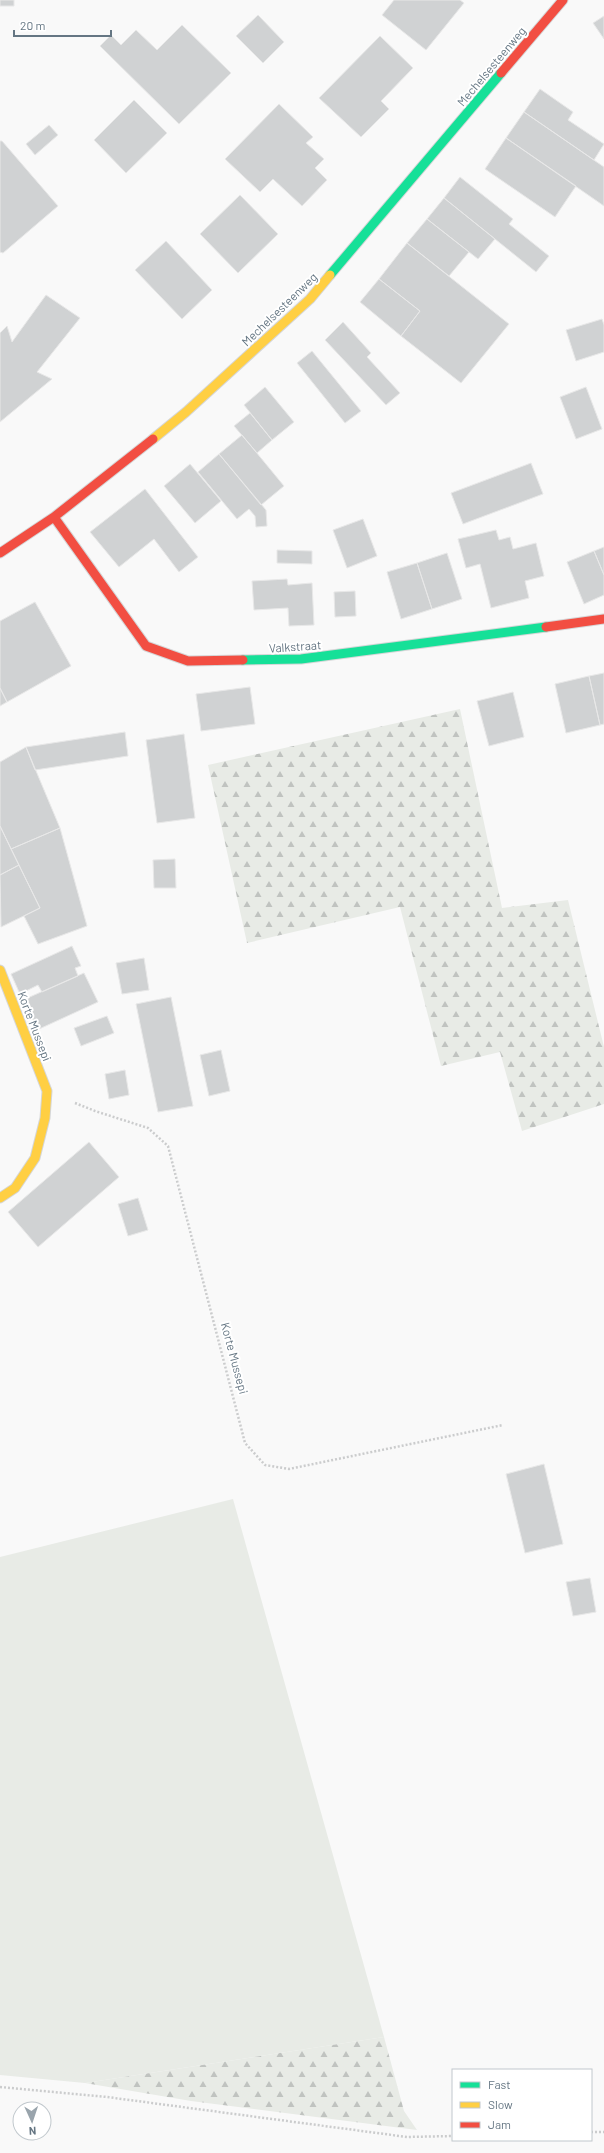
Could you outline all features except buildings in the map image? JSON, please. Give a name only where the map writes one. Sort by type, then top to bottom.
[{"type":"street","name":"Mechelsesteenweg","points":[[0,553],[54,517],[186,412],[310,299],[563,0]]},
{"type":"street","name":"Valkstraat","points":[[54,517],[146,646],[188,661],[301,659],[604,620]]},
{"type":"street","name":"Korte Mussepi","points":[[0,970],[47,1091],[45,1118],[35,1158],[15,1188],[0,1198]]},
{"type":"path","name":"Korte Mussepi","points":[[47,1091],[95,1111],[148,1128],[168,1146],[245,1443],[266,1464],[289,1469],[503,1425]]},
{"type":"path","points":[[0,2087],[107,2098],[407,2137],[452,2136]]},
{"type":"path","points":[[592,2132],[604,2132]]},
{"type":"green space","points":[[460,709],[502,908],[568,900],[604,1047],[604,1104],[522,1131],[500,1052],[441,1066],[400,907],[247,943],[208,765]]},
{"type":"green space","points":[[233,1499],[384,2037],[85,2083],[0,2075],[0,1557]]},
{"type":"green space","points":[[384,2037],[404,2111],[417,2130],[191,2101],[85,2083]]},
{"type":"traffic: fast","points":[[330,275],[501,73]]},
{"type":"traffic: fast","points":[[243,660],[301,659],[546,627]]},
{"type":"traffic: slow","points":[[153,439],[186,412],[310,299],[330,275]]},
{"type":"traffic: slow","points":[[0,970],[47,1091],[45,1118],[35,1158],[15,1188],[0,1198]]},
{"type":"traffic: jam","points":[[501,73],[563,0]]},
{"type":"traffic: jam","points":[[0,553],[54,517],[153,439]]},
{"type":"traffic: jam","points":[[54,517],[146,646],[188,661],[243,660]]},
{"type":"traffic: jam","points":[[546,627],[604,619]]}]
